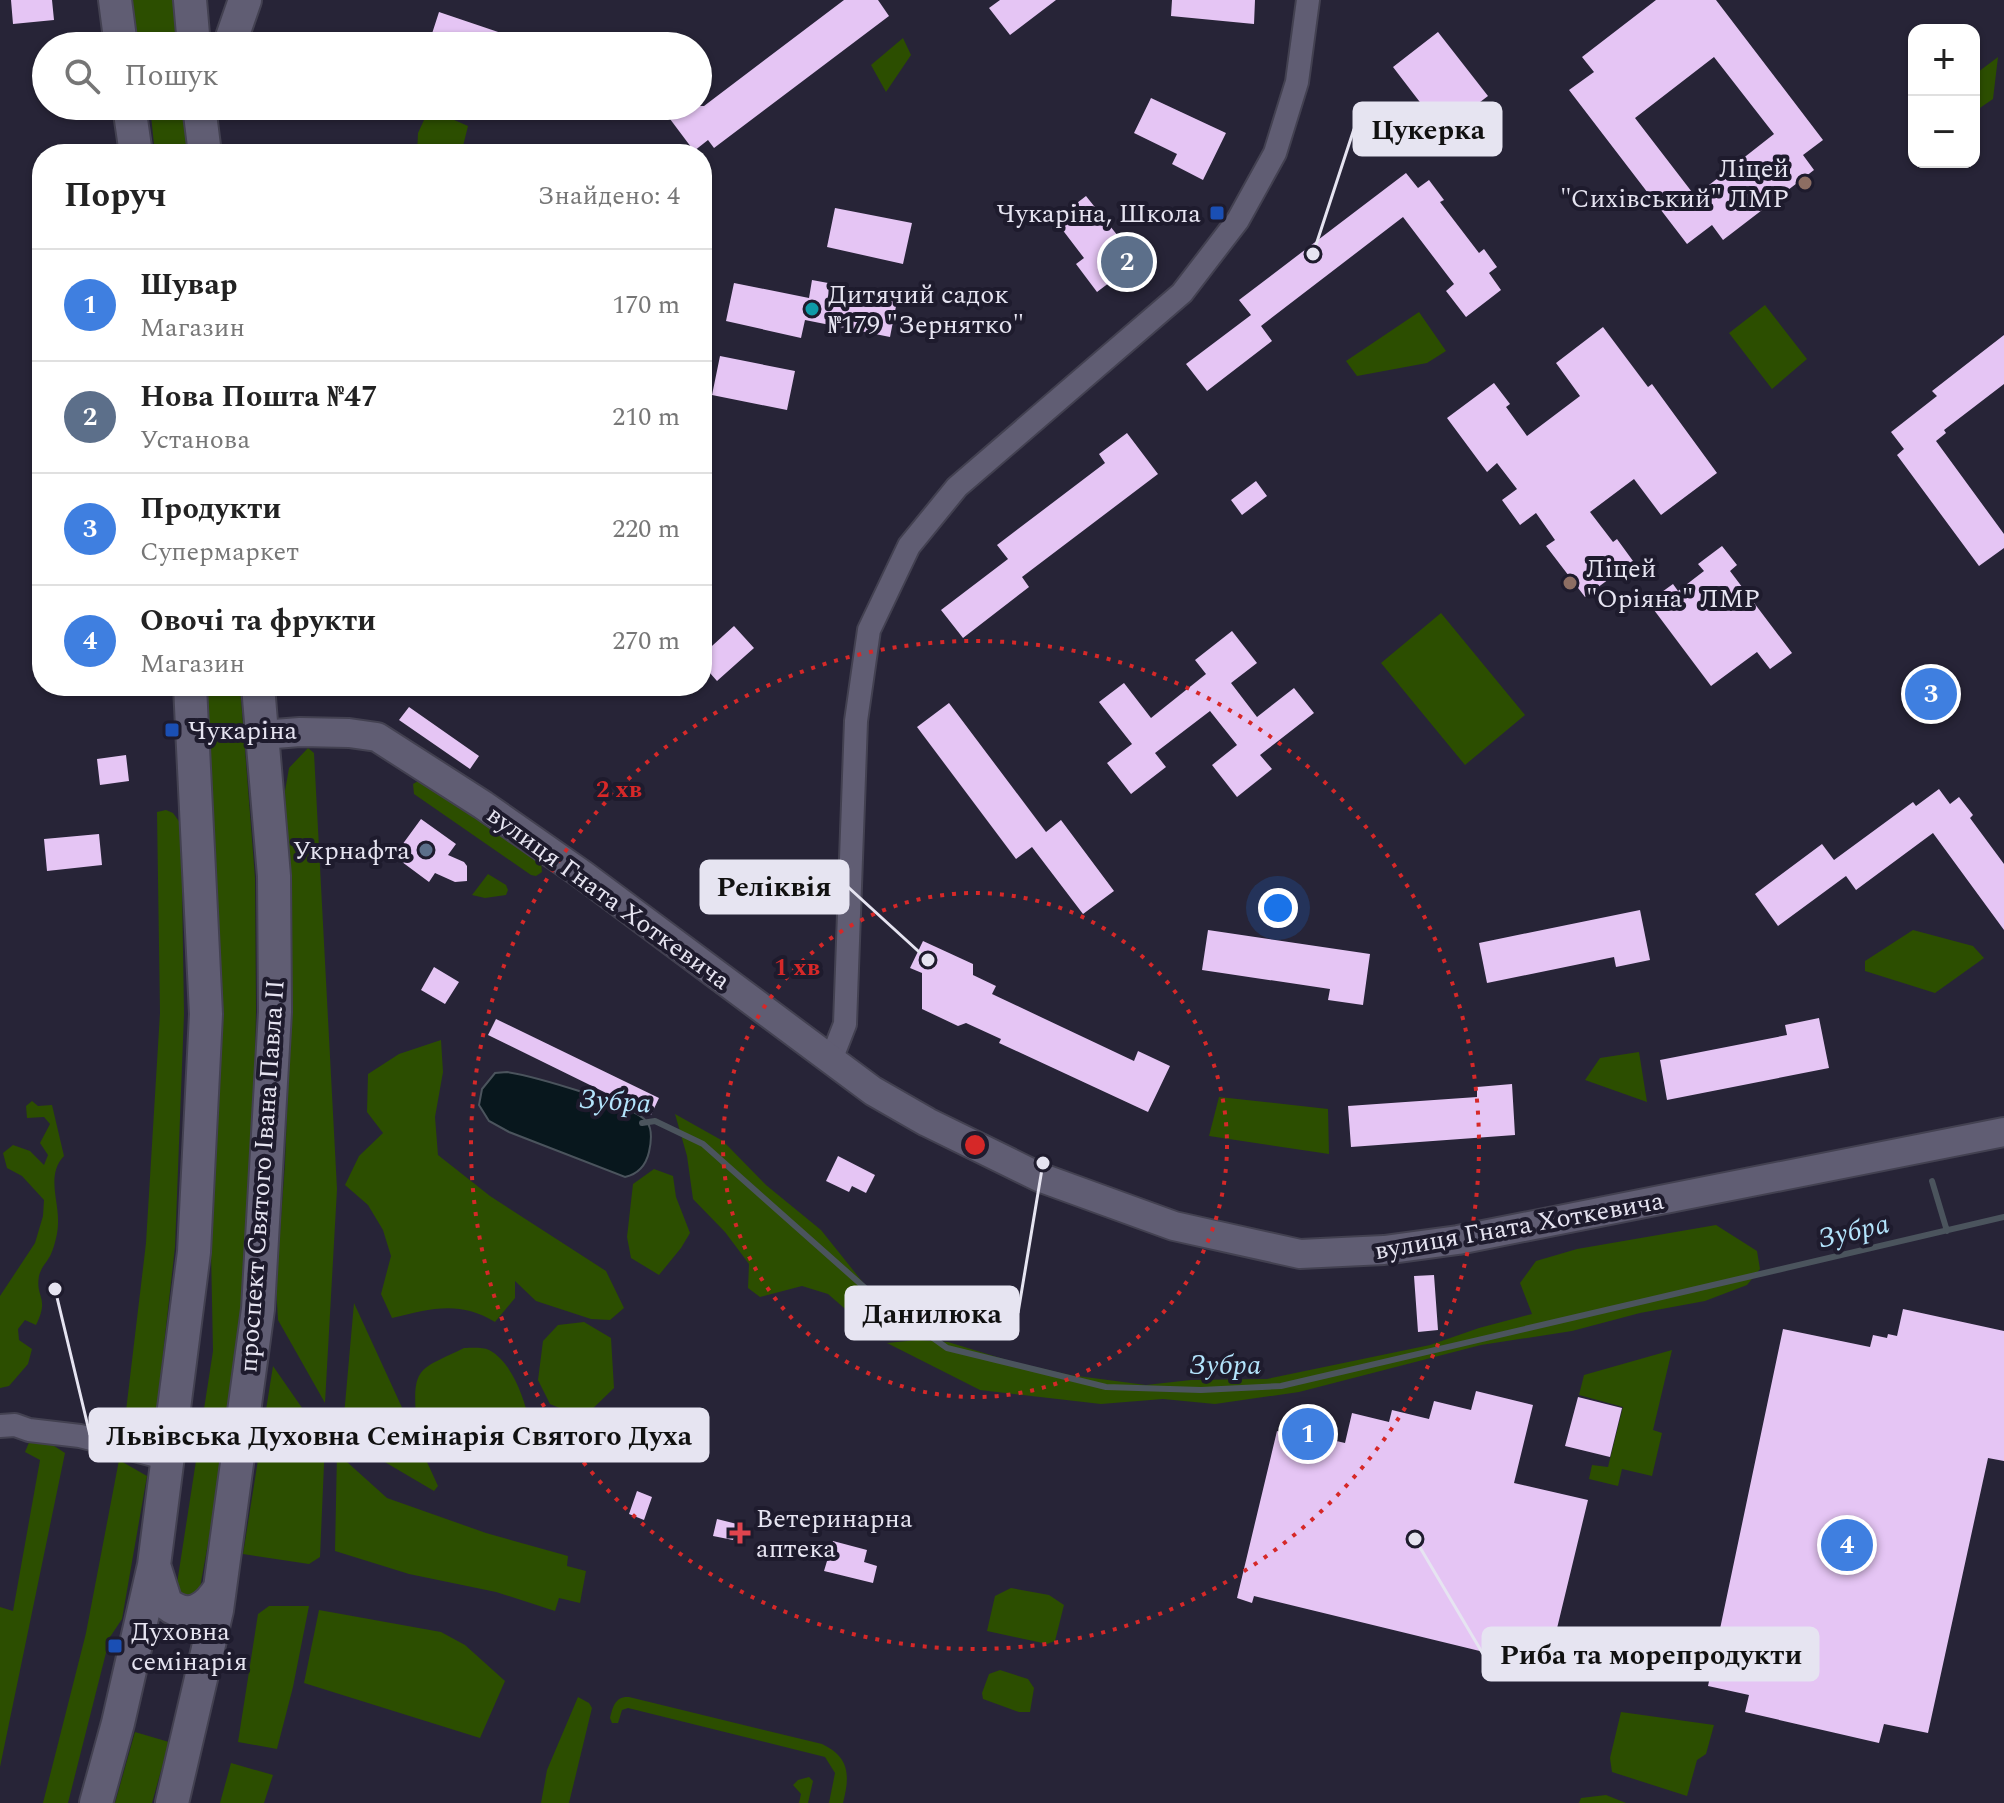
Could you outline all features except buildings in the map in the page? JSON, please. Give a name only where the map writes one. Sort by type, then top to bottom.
[{"type":"main road","points":[[115,0],[119,32]]},
{"type":"main road","points":[[190,0],[193,32]]},
{"type":"main road","points":[[234,32],[245,0]]},
{"type":"main road","points":[[131,120],[135,144]]},
{"type":"main road","points":[[201,120],[203,144]]},
{"type":"main road","points":[[206,144],[211,120]]},
{"type":"main road","points":[[96,1803],[118,1723],[154,1565],[194,1252],[206,1014],[190,696]]},
{"type":"main road","name":"проспект Святого Івана Павла II","points":[[172,1803],[220,1588],[258,1309],[275,1012],[274,876],[259,696]]},
{"type":"main road","points":[[154,1565],[166,1603],[184,1613],[195,1612],[210,1603],[220,1588]]},
{"type":"street","points":[[831,1060],[845,1024],[856,721],[869,630],[909,546],[957,487],[1182,293],[1238,220],[1275,153],[1297,82],[1308,0]]},
{"type":"street","name":"вулиця Гната Хоткевича","points":[[262,735],[308,732],[377,737],[483,805],[583,875],[873,1091],[927,1122],[1039,1177],[1174,1226],[1300,1254],[1384,1250],[1458,1240],[2004,1132]]},
{"type":"street","points":[[0,1426],[15,1425],[29,1430],[80,1436],[169,1459]]},
{"type":"green space","points":[[130,0],[173,0],[176,32],[133,32]]},
{"type":"green space","points":[[903,38],[911,55],[886,92],[871,65]]},
{"type":"green space","points":[[1998,57],[1993,99],[1980,108],[1980,96],[1980,70]]},
{"type":"green space","points":[[151,120],[184,120],[187,144],[154,144]]},
{"type":"green space","points":[[424,120],[454,120],[468,126],[464,144],[417,144]]},
{"type":"green space","points":[[1765,305],[1807,359],[1772,389],[1729,333]]},
{"type":"green space","points":[[1419,312],[1446,351],[1427,363],[1357,376],[1346,361]]},
{"type":"green space","points":[[1441,613],[1525,715],[1465,765],[1381,663]]},
{"type":"green space","points":[[205,696],[241,696],[255,878],[256,1010],[251,1221],[230,1422],[199,1593],[185,1600],[176,1590],[213,1351],[211,1251],[221,1012]]},
{"type":"green space","points":[[308,748],[314,753],[337,1189],[325,1403],[278,1320],[276,1286],[291,1011],[285,791],[289,768]]},
{"type":"green space","points":[[420,780],[541,862],[542,872],[531,875],[414,794],[413,784]]},
{"type":"green space","points":[[166,810],[173,813],[181,824],[184,1014],[175,1247],[154,1434],[146,1440],[123,1436],[146,1243],[160,1013],[157,812]]},
{"type":"green space","points":[[488,874],[506,885],[506,895],[485,898],[472,895]]},
{"type":"green space","points":[[1913,930],[1973,946],[1984,958],[1935,993],[1865,971],[1865,961]]},
{"type":"green space","points":[[441,1040],[443,1072],[435,1117],[438,1155],[490,1196],[606,1271],[624,1308],[610,1320],[591,1319],[536,1301],[515,1281],[515,1298],[495,1322],[469,1311],[444,1308],[392,1318],[381,1294],[391,1256],[383,1230],[368,1205],[345,1185],[359,1156],[383,1133],[367,1112],[368,1074],[399,1054]]},
{"type":"green space","points":[[1639,1052],[1647,1102],[1585,1080],[1600,1058]]},
{"type":"green space","points":[[1219,1097],[1328,1109],[1329,1154],[1209,1136]]},
{"type":"green space","points":[[32,1101],[38,1106],[52,1105],[64,1156],[54,1179],[57,1230],[50,1257],[39,1276],[40,1316],[36,1325],[25,1320],[18,1329],[19,1340],[32,1349],[28,1364],[9,1386],[0,1388],[0,1296],[35,1243],[43,1216],[44,1200],[22,1176],[7,1168],[3,1153],[13,1145],[30,1151],[44,1165],[48,1155],[40,1143],[50,1124],[44,1117],[27,1118],[26,1106]]},
{"type":"green space","points":[[675,1114],[723,1141],[766,1185],[821,1230],[873,1295],[927,1332],[886,1327],[851,1314],[828,1294],[802,1286],[760,1297],[748,1288],[749,1264],[725,1232],[693,1199],[687,1156]]},
{"type":"green space","points":[[654,1169],[673,1176],[676,1197],[690,1233],[659,1275],[631,1258],[627,1237],[633,1184]]},
{"type":"green space","points":[[1716,1225],[1757,1251],[1760,1269],[1747,1285],[1705,1301],[1640,1313],[1572,1331],[1481,1345],[1299,1392],[1215,1404],[1163,1399],[1101,1404],[980,1390],[887,1343],[917,1340],[948,1342],[1070,1375],[1146,1385],[1191,1380],[1267,1379],[1430,1345],[1532,1314],[1520,1283],[1536,1261],[1577,1249]]},
{"type":"green space","points":[[354,1303],[438,1486],[434,1491],[361,1448],[343,1427]]},
{"type":"green space","points":[[584,1322],[611,1338],[614,1388],[583,1418],[550,1404],[538,1380],[543,1341],[558,1325]]},
{"type":"green space","points":[[464,1348],[489,1350],[510,1372],[529,1420],[515,1437],[497,1444],[489,1428],[474,1417],[442,1424],[416,1415],[418,1377],[429,1365]]},
{"type":"green space","points":[[1672,1350],[1653,1430],[1662,1433],[1652,1476],[1622,1469],[1618,1486],[1589,1479],[1592,1465],[1608,1467],[1623,1407],[1579,1395],[1584,1375]]},
{"type":"green space","points":[[273,1366],[325,1441],[320,1557],[309,1564],[243,1554]]},
{"type":"green space","points":[[30,1440],[48,1442],[65,1453],[0,1767],[0,1607],[13,1611],[40,1460],[25,1452]]},
{"type":"green space","points":[[337,1453],[387,1498],[486,1533],[568,1556],[567,1566],[586,1571],[580,1603],[559,1598],[555,1611],[496,1592],[409,1574],[335,1551]]},
{"type":"green space","points":[[119,1460],[147,1476],[122,1619],[110,1637],[68,1803],[43,1803],[86,1633]]},
{"type":"green space","points":[[1011,1588],[1049,1595],[1064,1605],[1055,1641],[1047,1644],[987,1631],[995,1596]]},
{"type":"green space","points":[[269,1606],[309,1606],[277,1749],[238,1742],[258,1614]]},
{"type":"green space","points":[[319,1610],[441,1632],[465,1645],[505,1681],[480,1738],[304,1683]]},
{"type":"green space","points":[[1000,1670],[1028,1679],[1034,1688],[1030,1712],[1019,1712],[983,1699],[989,1674]]},
{"type":"green space","points":[[578,1697],[592,1708],[569,1803],[541,1803],[547,1770]]},
{"type":"green space","points":[[629,1697],[822,1744],[838,1755],[846,1768],[843,1803],[829,1803],[835,1773],[825,1757],[628,1708],[622,1710],[618,1723],[612,1723],[610,1718],[615,1703]]},
{"type":"green space","points":[[1621,1712],[1714,1725],[1706,1754],[1697,1760],[1687,1796],[1612,1772],[1610,1758]]},
{"type":"green space","points":[[135,1732],[169,1742],[152,1803],[115,1803]]},
{"type":"green space","points":[[231,1763],[273,1775],[264,1803],[220,1803]]},
{"type":"green space","points":[[809,1777],[813,1781],[808,1803],[799,1803],[801,1794],[793,1785]]},
{"type":"green space","points":[[1606,1795],[1626,1803],[1579,1803],[1581,1798]]},
{"type":"shaded area","points":[[507,1072],[582,1092],[638,1115],[647,1122],[651,1133],[644,1165],[625,1177],[509,1132],[489,1121],[479,1105],[482,1089],[495,1073]]},
{"type":"waterway","name":"Зубра","points":[[642,1123],[655,1121],[703,1144],[873,1295],[947,1348],[1106,1387],[1201,1390],[1281,1386],[2004,1217]]},
{"type":"waterway","points":[[1932,1181],[1947,1231]]},
{"type":"place","name":"Ліцей \"Сихівський\" ЛМР","points":[[1805,183]]},
{"type":"place","name":"Чукаріна, Школа","points":[[1217,213]]},
{"type":"place","name":"Цукерка","points":[[1313,254]]},
{"type":"place","name":"Нова Пошта №47","points":[[1127,262]]},
{"type":"place","name":"Дитячий садок №179 \"Зернятко\"","points":[[812,309]]},
{"type":"place","name":"Ліцей \"Оріяна\" ЛМР","points":[[1570,583]]},
{"type":"place","name":"Продукти","points":[[1931,694]]},
{"type":"place","name":"Чукаріна","points":[[172,730]]},
{"type":"place","name":"Укрнафта","points":[[426,850]]},
{"type":"place","name":"Реліквія","points":[[928,960]]},
{"type":"place","name":"Данилюка","points":[[1043,1163]]},
{"type":"place","name":"Львівська Духовна Семінарія Святого Духа","points":[[55,1289]]},
{"type":"place","name":"Шувар","points":[[1308,1434]]},
{"type":"place","name":"Ветеринарна аптека","points":[[740,1533]]},
{"type":"place","name":"Риба та морепродукти","points":[[1415,1539]]},
{"type":"place","name":"Овочі та фрукти","points":[[1847,1545]]},
{"type":"place","name":"Духовна семінарія","points":[[115,1646]]}]
